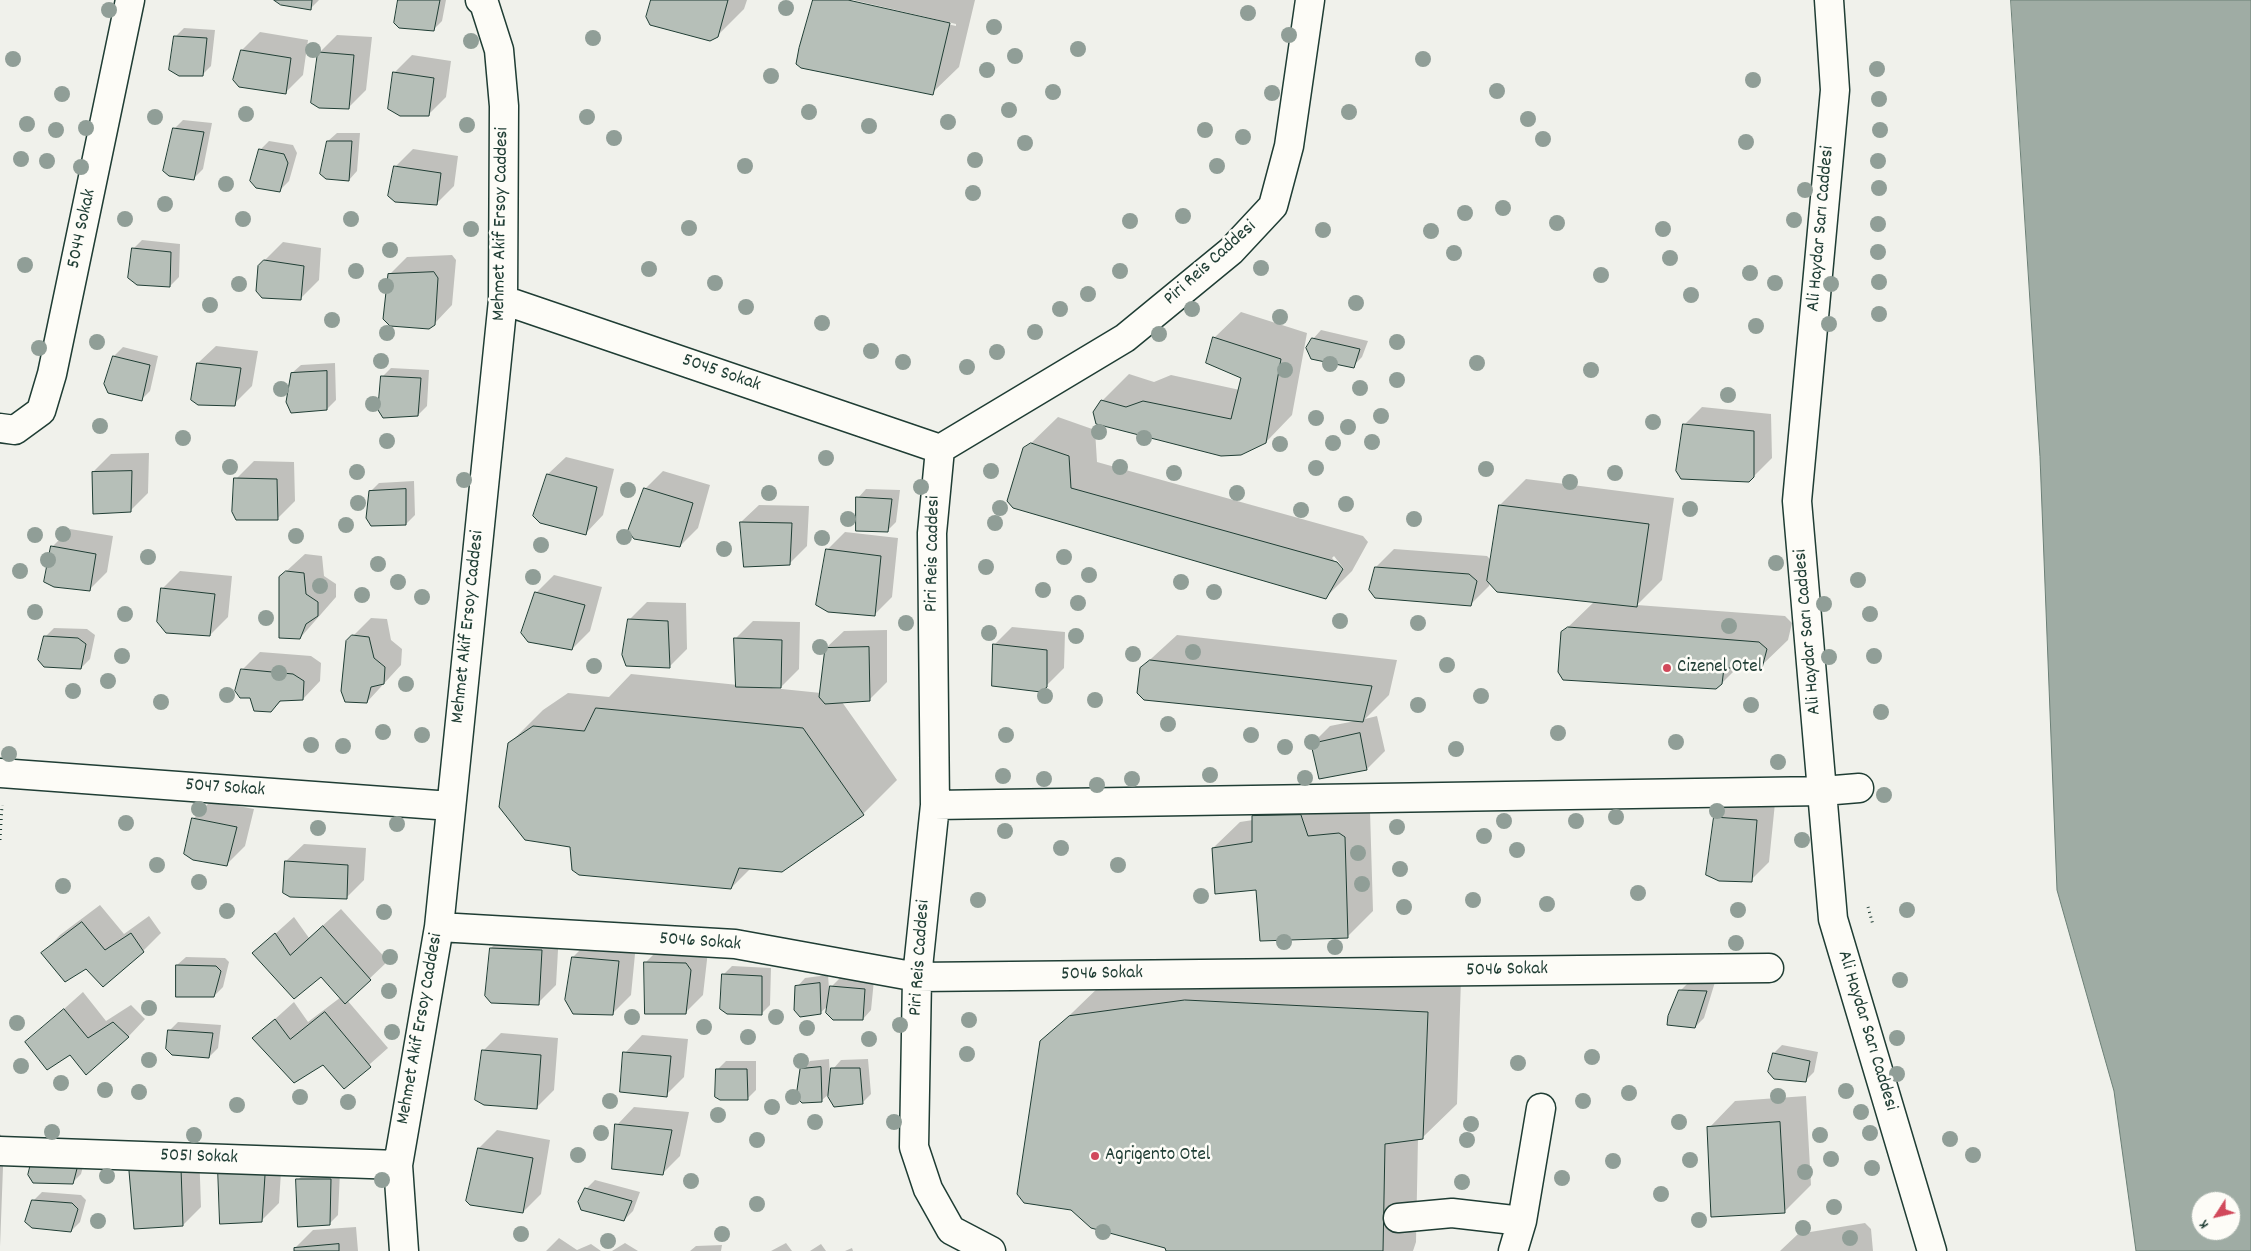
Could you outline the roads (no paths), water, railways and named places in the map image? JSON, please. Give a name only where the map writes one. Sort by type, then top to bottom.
[{"type":"street","name":"5044 Sokak","points":[[0,428],[15,430],[41,411],[52,374],[130,0]]},
{"type":"street","name":"Piri Reis Caddesi","points":[[990,1251],[951,1230],[928,1189],[914,1147],[917,977],[935,806],[932,533],[940,449],[1125,338],[1231,251],[1273,206],[1289,146],[1310,0]]},
{"type":"street","name":"Ali Haydar Sarı Caddesi","points":[[1829,0],[1835,90],[1797,501],[1833,920],[1932,1251]]},
{"type":"street","name":"Mehmet Akif Ersoy Caddesi","points":[[404,1251],[398,1165],[439,927],[503,300],[504,106],[499,50],[482,1]]},
{"type":"street","name":"5045 Sokak","points":[[503,300],[940,449]]},
{"type":"street","name":"5047 Sokak","points":[[0,773],[451,806]]},
{"type":"street","points":[[935,806],[1823,791],[1859,788]]},
{"type":"street","name":"5046 Sokak","points":[[439,927],[734,944],[917,977],[1769,968]]},
{"type":"street","points":[[1513,1251],[1522,1221],[1541,1108]]},
{"type":"street","name":"5051 Sokak","points":[[0,1150],[398,1165]]},
{"type":"street","points":[[1398,1218],[1452,1213],[1522,1221]]},
{"type":"place","name":"Cizenel Otel","points":[[1667,668]]},
{"type":"place","name":"Agrigento Otel","points":[[1095,1156]]}]
